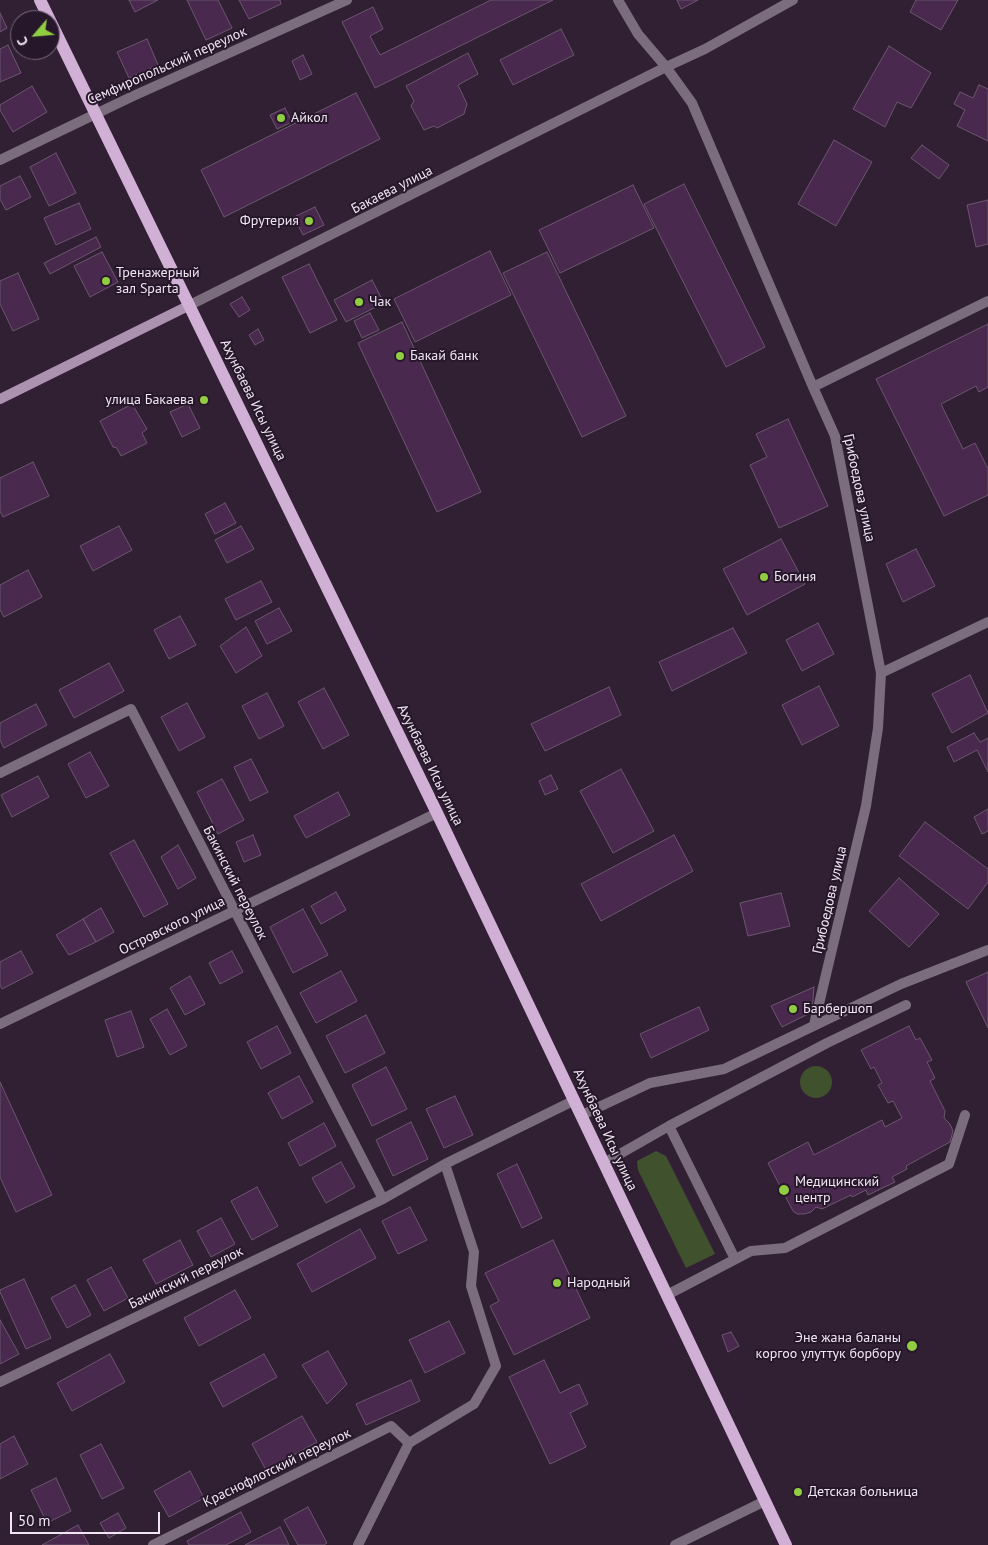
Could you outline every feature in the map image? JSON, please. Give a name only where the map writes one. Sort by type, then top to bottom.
[{"type":"main road","name":"Ахунбаева Исы улица","points":[[40,0],[575,1100],[786,1545]]},
{"type":"main road","name":"Бакаева улица","points":[[0,399],[190,305]]},
{"type":"street","name":"Семфиропольский переулок","points":[[0,160],[96,113],[347,0]]},
{"type":"street","name":"Грибоедова улица","points":[[618,0],[638,34],[666,67],[692,103],[812,387],[835,436],[881,672],[878,728],[866,806],[814,1025]]},
{"type":"street","name":"Бакаева улица","points":[[190,305],[666,67],[705,50],[793,0]]},
{"type":"street","points":[[812,387],[988,301]]},
{"type":"street","points":[[881,672],[988,622]]},
{"type":"street","name":"Бакинский переулок","points":[[0,773],[131,709],[383,1199]]},
{"type":"street","name":"Островского улица","points":[[0,1024],[436,813]]},
{"type":"street","points":[[582,1115],[650,1083],[724,1069],[901,984],[988,950]]},
{"type":"street","points":[[604,1163],[669,1126],[827,1043],[906,1005]]},
{"type":"street","name":"Бакинский переулок","points":[[0,1382],[383,1199],[445,1164],[575,1100]]},
{"type":"street","points":[[667,1295],[751,1250],[785,1248],[949,1164],[965,1115]]},
{"type":"street","points":[[669,1126],[734,1259]]},
{"type":"street","points":[[358,1545],[408,1443],[474,1404],[496,1366],[471,1286],[474,1252],[445,1164]]},
{"type":"street","name":"Краснофлотский переулок","points":[[153,1545],[391,1426],[408,1443]]},
{"type":"street","points":[[674,1545],[765,1501]]},
{"type":"green space","points":[[816,1066],[828,1070],[832,1082],[828,1094],[816,1098],[804,1094],[800,1082],[804,1070]]},
{"type":"green space","points":[[656,1151],[666,1156],[715,1254],[686,1268],[638,1170],[637,1161]]},
{"type":"building","points":[[129,0],[158,0],[135,12]]},
{"type":"building","points":[[187,0],[218,0],[232,28],[206,40]]},
{"type":"building","points":[[239,0],[280,0],[281,4],[249,19]]},
{"type":"building","points":[[491,0],[553,0],[375,88],[342,22],[373,7],[383,29],[370,36],[380,55]]},
{"type":"building","points":[[677,0],[698,0],[681,9]]},
{"type":"building","points":[[916,0],[958,0],[941,30],[910,12]]},
{"type":"building","points":[[0,13],[7,28],[0,32]]},
{"type":"building","points":[[561,29],[574,55],[513,85],[500,60]]},
{"type":"building","points":[[147,39],[158,65],[129,78],[117,52]]},
{"type":"building","points":[[8,45],[10,60],[15,60],[21,73],[0,82],[0,49]]},
{"type":"building","points":[[889,46],[931,73],[911,108],[897,102],[885,127],[853,109]]},
{"type":"building","points":[[468,53],[478,74],[458,85],[467,104],[464,114],[437,128],[434,126],[424,130],[411,106],[414,101],[406,86]]},
{"type":"building","points":[[303,55],[312,74],[300,80],[292,61]]},
{"type":"building","points":[[979,85],[988,89],[988,141],[957,126],[965,110],[954,104],[960,92],[973,98]]},
{"type":"building","points":[[32,86],[47,112],[13,132],[0,110],[0,105]]},
{"type":"building","points":[[356,93],[380,139],[224,217],[201,170]]},
{"type":"building","name":"Айкол","points":[[285,108],[292,122],[277,129],[270,115]]},
{"type":"building","points":[[834,140],[872,162],[836,226],[798,204]]},
{"type":"building","points":[[922,145],[949,165],[939,179],[911,158]]},
{"type":"building","points":[[56,153],[76,193],[49,206],[30,167]]},
{"type":"building","points":[[20,176],[31,197],[6,210],[0,199],[0,186]]},
{"type":"building","points":[[684,184],[765,347],[726,367],[644,204]]},
{"type":"building","points":[[633,185],[654,228],[560,273],[539,230]]},
{"type":"building","points":[[988,200],[988,244],[976,247],[967,205]]},
{"type":"building","points":[[79,203],[91,229],[56,245],[44,218]]},
{"type":"building","name":"Фрутерия","points":[[315,207],[324,225],[303,235],[294,217]]},
{"type":"building","points":[[96,237],[101,247],[50,274],[44,263]]},
{"type":"building","points":[[490,251],[511,295],[415,342],[394,299]]},
{"type":"building","points":[[102,252],[118,282],[90,297],[74,266]]},
{"type":"building","points":[[547,252],[626,416],[582,437],[503,273]]},
{"type":"building","points":[[309,264],[337,320],[310,333],[282,277]]},
{"type":"building","points":[[18,273],[39,319],[13,331],[0,304],[0,281]]},
{"type":"building","name":"Чак","points":[[372,280],[384,303],[346,322],[334,300]]},
{"type":"building","points":[[242,297],[250,310],[239,317],[230,304]]},
{"type":"building","points":[[370,313],[379,330],[362,338],[354,321]]},
{"type":"building","points":[[402,322],[481,492],[437,512],[358,343]]},
{"type":"building","points":[[988,324],[988,387],[979,392],[976,386],[941,404],[963,449],[975,443],[988,469],[988,495],[944,516],[876,379]]},
{"type":"building","points":[[258,329],[264,340],[255,345],[249,335]]},
{"type":"building","points":[[132,404],[147,429],[142,433],[147,443],[121,456],[117,448],[113,447],[100,421]]},
{"type":"building","points":[[188,404],[200,428],[182,437],[170,412]]},
{"type":"building","points":[[788,419],[828,506],[779,528],[750,465],[767,457],[756,434]]},
{"type":"building","points":[[33,462],[49,496],[3,517],[0,511],[0,478]]},
{"type":"building","points":[[225,503],[236,523],[215,534],[205,514]]},
{"type":"building","points":[[119,526],[132,550],[93,571],[80,546]]},
{"type":"building","points":[[241,526],[254,549],[227,563],[215,540]]},
{"type":"building","name":"Богиня","points":[[781,539],[805,584],[747,615],[723,569]]},
{"type":"building","points":[[916,549],[935,586],[903,602],[886,564]]},
{"type":"building","points":[[28,570],[42,597],[4,617],[0,610],[0,585]]},
{"type":"building","points":[[261,581],[272,602],[236,620],[225,599]]},
{"type":"building","points":[[279,608],[292,631],[267,644],[255,621]]},
{"type":"building","points":[[180,616],[196,645],[169,659],[154,630]]},
{"type":"building","points":[[818,623],[834,654],[802,671],[786,640]]},
{"type":"building","points":[[246,627],[262,656],[236,673],[220,646]]},
{"type":"building","points":[[733,628],[747,653],[672,691],[659,662]]},
{"type":"building","points":[[109,663],[124,691],[74,718],[59,690]]},
{"type":"building","points":[[970,675],[988,713],[952,733],[932,694]]},
{"type":"building","points":[[819,686],[839,726],[802,745],[782,705]]},
{"type":"building","points":[[609,687],[621,715],[545,751],[531,724]]},
{"type":"building","points":[[324,688],[349,735],[323,749],[298,702]]},
{"type":"building","points":[[267,693],[284,726],[259,739],[242,706]]},
{"type":"building","points":[[187,703],[205,737],[179,751],[161,717]]},
{"type":"building","points":[[36,704],[47,725],[4,748],[0,740],[0,723]]},
{"type":"building","points":[[974,733],[980,742],[988,738],[988,772],[977,750],[954,762],[947,747]]},
{"type":"building","points":[[90,752],[109,786],[86,798],[68,764]]},
{"type":"building","points":[[251,759],[268,792],[250,801],[234,767]]},
{"type":"building","points":[[621,769],[654,831],[613,853],[580,791]]},
{"type":"building","points":[[551,775],[558,789],[545,795],[539,781]]},
{"type":"building","points":[[38,776],[49,797],[12,817],[1,795]]},
{"type":"building","points":[[222,779],[244,820],[218,834],[197,792]]},
{"type":"building","points":[[338,792],[350,815],[306,838],[294,816]]},
{"type":"building","points":[[988,809],[988,831],[982,834],[974,817]]},
{"type":"building","points":[[925,822],[988,869],[988,882],[968,909],[899,856]]},
{"type":"building","points":[[253,835],[261,855],[244,862],[236,842]]},
{"type":"building","points":[[674,835],[693,871],[601,921],[581,884]]},
{"type":"building","points":[[134,840],[168,904],[144,917],[110,853]]},
{"type":"building","points":[[178,845],[196,878],[178,889],[161,857]]},
{"type":"building","points":[[899,878],[939,914],[909,947],[869,911]]},
{"type":"building","points":[[336,892],[346,910],[321,924],[311,906]]},
{"type":"building","points":[[781,893],[790,926],[748,936],[740,903]]},
{"type":"building","points":[[101,908],[114,932],[96,942],[83,919]]},
{"type":"building","points":[[303,909],[328,955],[293,973],[270,927]]},
{"type":"building","points":[[83,919],[96,942],[69,955],[56,935]]},
{"type":"building","points":[[21,951],[33,973],[2,989],[0,985],[0,962]]},
{"type":"building","points":[[232,951],[243,972],[220,984],[209,963]]},
{"type":"building","points":[[341,971],[357,1001],[316,1023],[300,993]]},
{"type":"building","points":[[988,972],[988,1028],[966,982]]},
{"type":"building","points":[[190,976],[205,1004],[185,1015],[170,988]]},
{"type":"building","name":"Барбершоп","points":[[814,987],[812,1012],[782,1027],[771,1006]]},
{"type":"building","points":[[699,1007],[709,1030],[651,1058],[640,1034]]},
{"type":"building","points":[[167,1009],[187,1046],[170,1055],[150,1019]]},
{"type":"building","points":[[131,1011],[144,1047],[117,1057],[105,1020]]},
{"type":"building","points":[[366,1015],[385,1053],[345,1073],[326,1036]]},
{"type":"building","points":[[277,1026],[291,1053],[261,1069],[247,1042]]},
{"type":"building","points":[[909,1026],[916,1040],[920,1038],[932,1060],[927,1062],[935,1078],[930,1081],[945,1111],[944,1118],[950,1124],[953,1131],[950,1142],[906,1166],[907,1169],[892,1177],[895,1182],[868,1195],[866,1190],[822,1209],[816,1207],[811,1212],[797,1214],[793,1211],[768,1163],[808,1142],[814,1155],[882,1120],[885,1127],[902,1118],[893,1101],[888,1103],[878,1085],[882,1083],[874,1067],[871,1069],[861,1050]]},
{"type":"building","points":[[386,1067],[407,1109],[372,1126],[352,1085]]},
{"type":"building","points":[[299,1076],[313,1102],[282,1119],[268,1093]]},
{"type":"building","points":[[0,1082],[52,1195],[16,1212],[0,1177]]},
{"type":"building","points":[[455,1096],[473,1135],[444,1148],[426,1109]]},
{"type":"building","points":[[411,1122],[428,1159],[393,1176],[376,1140]]},
{"type":"building","points":[[324,1123],[336,1146],[300,1166],[288,1143]]},
{"type":"building","points":[[341,1162],[355,1187],[326,1203],[312,1178]]},
{"type":"building","points":[[517,1164],[542,1218],[522,1228],[497,1174]]},
{"type":"building","points":[[257,1187],[278,1226],[252,1240],[231,1201]]},
{"type":"building","points":[[410,1207],[427,1240],[398,1254],[382,1221]]},
{"type":"building","points":[[221,1218],[235,1244],[211,1257],[197,1231]]},
{"type":"building","points":[[360,1229],[376,1258],[312,1292],[297,1264]]},
{"type":"building","points":[[180,1240],[193,1265],[156,1284],[143,1260]]},
{"type":"building","points":[[553,1240],[590,1318],[514,1355],[490,1306],[499,1301],[485,1273]]},
{"type":"building","points":[[111,1267],[128,1298],[104,1311],[87,1280]]},
{"type":"building","points":[[24,1279],[51,1338],[26,1349],[0,1292],[0,1290]]},
{"type":"building","points":[[75,1285],[91,1315],[67,1328],[51,1298]]},
{"type":"building","points":[[235,1290],[251,1318],[199,1346],[184,1318]]},
{"type":"building","points":[[0,1320],[19,1354],[0,1364]]},
{"type":"building","points":[[449,1321],[465,1353],[425,1373],[409,1340]]},
{"type":"building","points":[[731,1332],[739,1346],[728,1352],[722,1335]]},
{"type":"building","points":[[328,1351],[347,1384],[327,1404],[302,1365]]},
{"type":"building","points":[[110,1354],[125,1382],[72,1411],[57,1383]]},
{"type":"building","points":[[264,1354],[277,1377],[223,1407],[210,1383]]},
{"type":"building","points":[[544,1360],[560,1393],[579,1384],[588,1404],[570,1413],[586,1447],[550,1464],[509,1377]]},
{"type":"building","points":[[411,1380],[420,1401],[366,1425],[356,1404]]},
{"type":"building","points":[[302,1416],[317,1442],[266,1470],[252,1444]]},
{"type":"building","points":[[14,1436],[28,1464],[0,1479],[0,1444]]},
{"type":"building","points":[[101,1444],[124,1488],[102,1499],[80,1455]]},
{"type":"building","points":[[190,1471],[204,1498],[169,1517],[154,1491]]},
{"type":"building","points":[[56,1478],[71,1511],[47,1523],[31,1490]]},
{"type":"building","points":[[308,1507],[327,1543],[324,1545],[298,1545],[284,1520]]},
{"type":"building","points":[[241,1512],[251,1532],[226,1545],[189,1545],[187,1541]]},
{"type":"building","points":[[118,1513],[126,1528],[109,1538],[100,1523]]},
{"type":"building","points":[[78,1525],[89,1545],[42,1545]]},
{"type":"building","points":[[280,1527],[289,1545],[245,1545]]},
{"type":"place","name":"Айкол","points":[[281,118]]},
{"type":"place","name":"Фрутерия","points":[[309,221]]},
{"type":"place","name":"Тренажерный зал Sparta","points":[[106,281]]},
{"type":"place","name":"Чак","points":[[359,302]]},
{"type":"place","name":"Бакай банк","points":[[400,356]]},
{"type":"place","name":"улица Бакаева","points":[[204,400]]},
{"type":"place","name":"Богиня","points":[[764,577]]},
{"type":"place","name":"Барбершоп","points":[[793,1009]]},
{"type":"place","name":"Медицинский центр","points":[[784,1190]]},
{"type":"place","name":"Народный","points":[[557,1283]]},
{"type":"place","name":"Эне жана баланы коргоо улуттук борбору","points":[[912,1346]]},
{"type":"place","name":"Детская больница","points":[[798,1492]]}]
